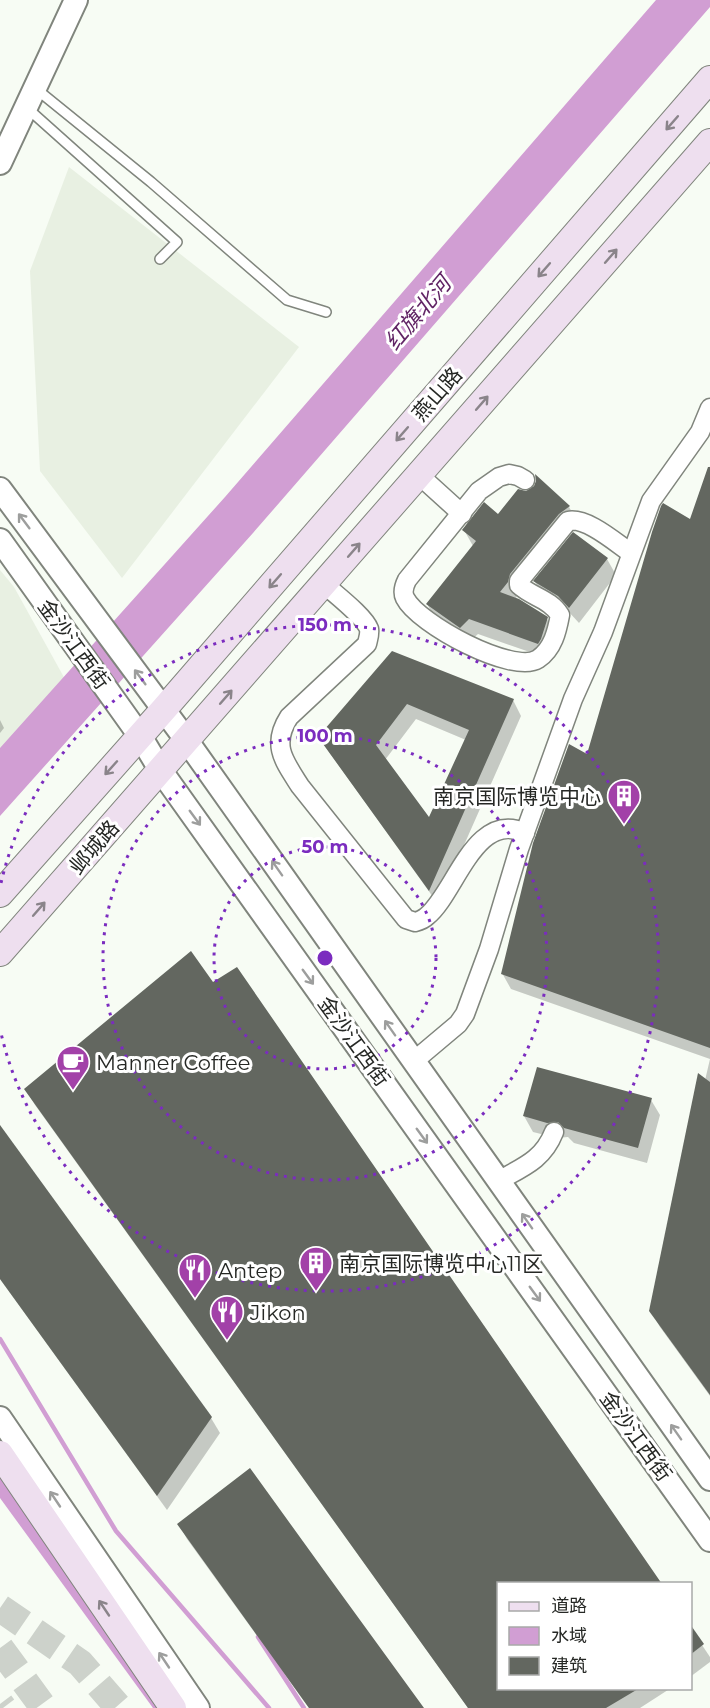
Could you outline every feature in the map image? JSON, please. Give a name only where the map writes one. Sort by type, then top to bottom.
[{"type":"main road","name":"燕山路","points":[[164,709],[710,79]]},
{"type":"main road","name":"燕山路","points":[[187,741],[710,142]]},
{"type":"main road","name":"邺城路","points":[[0,894],[164,709]]},
{"type":"main road","name":"邺城路","points":[[0,953],[187,741]]},
{"type":"main road","points":[[0,1454],[173,1708]]},
{"type":"street","points":[[0,163],[76,0]]},
{"type":"street","points":[[414,1061],[458,1024],[465,1014],[489,950],[525,833],[573,699],[603,632],[651,501],[700,432],[710,408]]},
{"type":"street","points":[[525,480],[509,474],[499,477],[479,491],[407,580],[404,596],[424,619],[458,640],[499,657],[521,663],[537,660],[548,651],[557,633],[560,615],[548,603],[523,589],[519,581],[568,521],[588,524],[631,553]]},
{"type":"street","points":[[419,475],[462,514]]},
{"type":"street","name":"金沙江西街","points":[[0,489],[187,741],[710,1479]]},
{"type":"street","name":"金沙江西街","points":[[0,540],[140,736],[161,771],[710,1540]]},
{"type":"street","points":[[324,584],[364,622],[370,636],[367,644],[285,723],[279,738],[280,750],[300,786],[406,919],[415,922],[426,917],[436,907],[466,858],[480,824]]},
{"type":"street","points":[[466,858],[484,838],[502,830],[513,829],[525,833]]},
{"type":"street","points":[[498,1181],[534,1162],[549,1145],[554,1132]]},
{"type":"street","points":[[0,1418],[198,1708]]},
{"type":"lane","points":[[30,98],[177,242],[160,259]]},
{"type":"lane","points":[[30,98],[151,182],[287,300],[326,312]]},
{"type":"shaded area","points":[[69,167],[299,347],[122,578],[40,471],[30,271]]},
{"type":"shaded area","points":[[0,570],[14,587],[71,690],[0,769]]},
{"type":"water","name":"红旗北河","points":[[656,0],[710,0],[710,7],[253,533],[0,816],[0,748],[225,497]]},
{"type":"water","points":[[0,1422],[208,1708],[153,1708],[0,1498]]},
{"type":"building","name":"南京国际博览中心","points":[[708,467],[710,467],[710,1048],[501,974],[533,843],[569,744],[587,754],[661,506],[663,503],[690,519]]},
{"type":"building","points":[[535,474],[570,506],[559,514],[510,574],[508,582],[500,592],[519,599],[548,617],[541,639],[538,644],[469,619],[460,628],[426,604],[476,541],[462,530],[484,502],[498,514],[518,489],[526,491],[534,486]]},
{"type":"building","points":[[573,532],[608,558],[569,608],[558,596],[533,581]]},
{"type":"building","points":[[392,651],[514,699],[429,891],[318,737]],"holes":[[[407,704],[469,730],[429,817],[376,745]]]},
{"type":"building","name":"南京国际博览中心11区","points":[[191,951],[213,982],[237,967],[661,1582],[497,1582],[497,1690],[636,1690],[606,1708],[468,1708],[24,1089]]},
{"type":"building","points":[[537,1067],[652,1098],[638,1148],[564,1128],[558,1122],[547,1123],[523,1116]]},
{"type":"building","points":[[698,1073],[710,1082],[710,1395],[649,1311]]},
{"type":"building","points":[[0,1125],[212,1417],[157,1496],[0,1279]]},
{"type":"building","points":[[250,1468],[424,1708],[309,1708],[177,1524]]},
{"type":"building","points":[[692,1627],[704,1644],[692,1653]]},
{"type":"waterway","points":[[0,1339],[116,1531],[269,1708]]},
{"type":"waterway","points":[[258,1637],[304,1708]]},
{"type":"tunnel","points":[[0,1608],[80,1663],[119,1708]]},
{"type":"tunnel","points":[[0,1648],[44,1708]]},
{"type":"tunnel","points":[[0,1704],[3,1708]]},
{"type":"place","name":"南京国际博览中心","points":[[624,825]]},
{"type":"place","name":"Manner Coffee","points":[[73,1091]]},
{"type":"place","name":"南京国际博览中心11区","points":[[316,1292]]},
{"type":"place","name":"Antep","points":[[195,1299]]},
{"type":"place","name":"Jikon","points":[[227,1341]]}]
